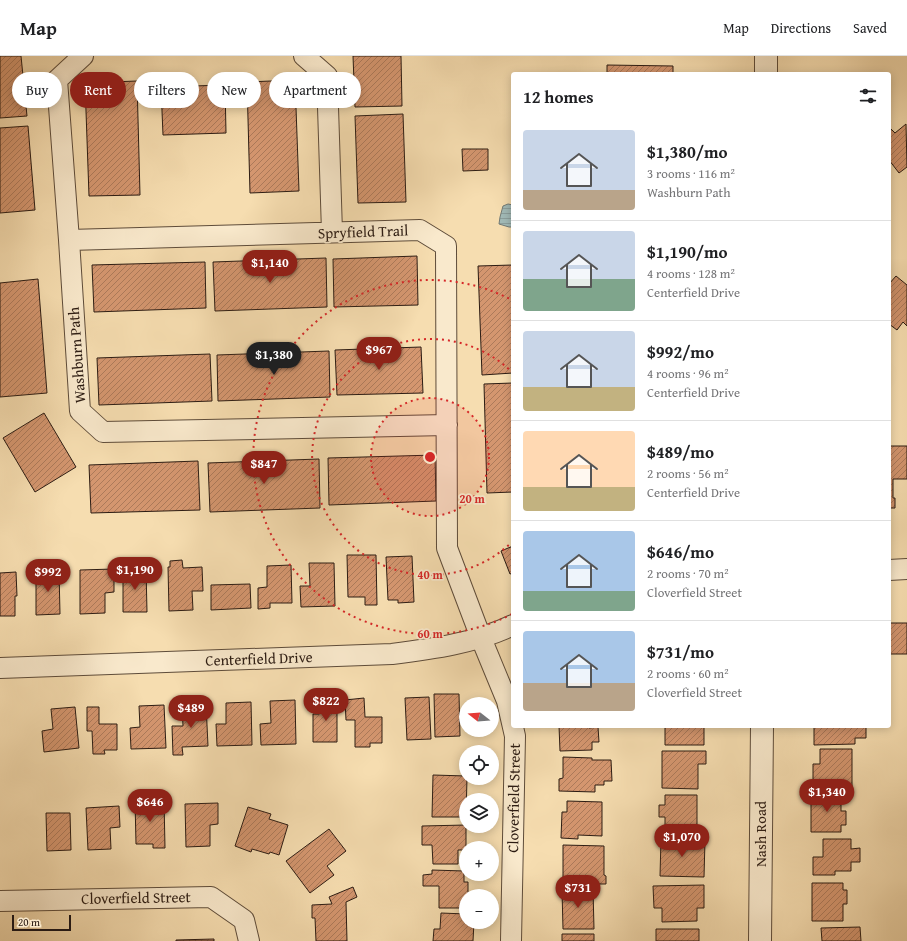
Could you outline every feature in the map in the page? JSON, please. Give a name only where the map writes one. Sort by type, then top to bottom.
[{"type":"street","name":"Washburn Path","points":[[83,56],[57,80],[80,411],[103,432],[446,425]]},
{"type":"street","points":[[304,56],[327,76],[332,232]]},
{"type":"street","points":[[766,56],[766,72]]},
{"type":"street","name":"Spryfield Trail","points":[[69,240],[420,230],[446,246],[447,548]]},
{"type":"street","name":"Cloverfield Street","points":[[447,548],[481,638],[508,701],[511,716]]},
{"type":"street","points":[[891,570],[907,569]]},
{"type":"street","name":"Centerfield Drive","points":[[0,668],[392,654],[420,651],[481,638],[511,626]]},
{"type":"street","name":"Cloverfield Street","points":[[511,941],[515,736],[513,728]]},
{"type":"street","name":"Nash Road","points":[[760,941],[762,728]]},
{"type":"street","name":"Cloverfield Street","points":[[0,901],[211,897],[244,920],[249,941]]},
{"type":"water","points":[[511,205],[511,227],[499,224],[503,206]]},
{"type":"building","points":[[0,56],[21,56],[23,72],[12,72],[12,108],[26,108],[27,116],[0,118]]},
{"type":"building","points":[[353,56],[401,56],[402,106],[361,107],[361,72],[354,72]]},
{"type":"building","points":[[607,65],[673,66],[673,72],[607,72]]},
{"type":"building","points":[[126,81],[134,81],[134,108],[138,108],[140,195],[89,196],[86,108],[126,108]]},
{"type":"building","points":[[261,81],[269,81],[269,108],[296,108],[299,191],[250,193],[248,108],[261,108]]},
{"type":"building","points":[[199,86],[207,86],[207,108],[225,108],[226,133],[163,135],[162,108],[199,108]]},
{"type":"building","points":[[403,114],[406,202],[358,203],[355,116]]},
{"type":"building","points":[[906,124],[907,167],[899,173],[891,163],[891,129],[895,133]]},
{"type":"building","points":[[28,126],[35,210],[0,213],[0,128]]},
{"type":"building","points":[[462,149],[488,149],[488,170],[463,171]]},
{"type":"building","points":[[417,256],[418,305],[334,307],[333,259]]},
{"type":"building","points":[[326,258],[327,307],[215,311],[213,262]]},
{"type":"building","points":[[205,262],[206,308],[94,312],[92,265]]},
{"type":"building","points":[[511,265],[511,373],[482,375],[478,266]]},
{"type":"building","points":[[896,276],[907,285],[907,326],[903,322],[897,330],[891,326],[891,282]]},
{"type":"building","points":[[38,279],[47,393],[0,397],[0,283]]},
{"type":"building","points":[[421,347],[423,393],[337,395],[335,350]]},
{"type":"building","points":[[329,351],[330,397],[218,401],[217,355]]},
{"type":"building","points":[[210,354],[212,401],[99,405],[97,358]]},
{"type":"building","points":[[511,383],[511,492],[487,493],[484,384]]},
{"type":"building","points":[[44,413],[76,467],[35,492],[3,438]]},
{"type":"building","points":[[891,446],[907,446],[907,479],[893,479],[893,498],[895,498],[895,508],[891,508]]},
{"type":"building","points":[[435,455],[436,501],[329,505],[328,458]]},
{"type":"building","points":[[319,459],[320,508],[210,512],[208,463]]},
{"type":"building","points":[[198,461],[200,510],[91,513],[89,465]]},
{"type":"building","points":[[511,547],[511,574],[510,574],[501,551]]},
{"type":"building","points":[[347,555],[376,555],[377,605],[365,605],[365,597],[348,597]]},
{"type":"building","points":[[412,556],[414,602],[398,603],[398,600],[388,600],[386,557]]},
{"type":"building","points":[[182,560],[183,568],[202,567],[203,591],[192,591],[193,610],[169,611],[168,567],[170,567],[170,561]]},
{"type":"building","points":[[309,563],[334,563],[335,606],[301,607],[300,586],[310,586]]},
{"type":"building","points":[[291,565],[292,603],[270,603],[270,608],[258,609],[258,588],[267,587],[267,566]]},
{"type":"building","points":[[114,569],[114,592],[105,593],[105,613],[80,614],[80,570]]},
{"type":"building","points":[[123,569],[146,569],[147,612],[123,612]]},
{"type":"building","points":[[36,571],[59,571],[60,614],[36,615]]},
{"type":"building","points":[[16,572],[17,596],[15,596],[15,616],[0,616],[0,573]]},
{"type":"building","points":[[250,584],[251,608],[211,610],[211,585]]},
{"type":"building","points":[[891,623],[907,623],[907,654],[891,654]]},
{"type":"building","points":[[434,694],[459,694],[459,736],[435,737]]},
{"type":"building","points":[[429,697],[431,739],[407,740],[405,698]]},
{"type":"building","points":[[364,698],[365,717],[382,717],[382,743],[370,743],[370,747],[355,747],[355,720],[346,720],[345,700]]},
{"type":"building","points":[[295,700],[296,744],[261,745],[260,724],[271,723],[270,701]]},
{"type":"building","points":[[319,700],[337,700],[337,742],[313,742],[313,714],[319,714]]},
{"type":"building","points":[[251,702],[252,745],[217,746],[216,724],[226,724],[226,703]]},
{"type":"building","points":[[206,704],[208,746],[182,747],[183,755],[173,755],[172,726],[183,726],[182,705]]},
{"type":"building","points":[[164,705],[166,748],[131,749],[130,728],[140,727],[139,706]]},
{"type":"building","points":[[75,707],[79,748],[44,752],[42,731],[53,729],[51,709]]},
{"type":"building","points":[[87,707],[99,707],[99,724],[117,724],[117,750],[104,750],[105,754],[93,754],[92,731],[87,731]]},
{"type":"building","points":[[559,728],[598,728],[599,742],[592,742],[592,750],[560,751]]},
{"type":"building","points":[[665,728],[704,728],[704,745],[665,745]]},
{"type":"building","points":[[814,728],[866,728],[866,738],[855,738],[855,744],[814,745]]},
{"type":"building","points":[[820,749],[852,749],[852,787],[813,787],[813,764],[820,764]]},
{"type":"building","points":[[662,751],[706,751],[706,764],[698,764],[698,789],[662,788]]},
{"type":"building","points":[[563,757],[611,760],[612,781],[604,781],[604,785],[595,785],[595,792],[559,791],[559,779],[563,778]]},
{"type":"building","points":[[433,775],[459,776],[459,785],[467,785],[467,793],[459,793],[459,817],[432,817]]},
{"type":"building","points":[[811,793],[841,794],[841,811],[846,811],[846,825],[841,825],[841,832],[811,832]]},
{"type":"building","points":[[665,795],[697,795],[697,833],[665,833],[665,817],[659,817],[659,805],[665,805]]},
{"type":"building","points":[[135,800],[164,800],[165,848],[153,848],[153,844],[136,844]]},
{"type":"building","points":[[567,801],[602,802],[602,836],[578,835],[578,839],[561,838],[562,812],[567,812]]},
{"type":"building","points":[[218,803],[218,824],[210,825],[210,846],[186,847],[185,804]]},
{"type":"building","points":[[119,806],[120,827],[110,828],[111,849],[88,850],[86,808]]},
{"type":"building","points":[[248,807],[271,814],[269,819],[288,825],[279,855],[252,849],[251,852],[235,846]]},
{"type":"building","points":[[46,813],[70,813],[71,850],[47,851]]},
{"type":"building","points":[[459,825],[459,833],[466,833],[466,841],[459,841],[458,864],[433,864],[432,845],[422,845],[422,826]]},
{"type":"building","points":[[329,829],[346,851],[327,866],[334,875],[310,893],[286,861]]},
{"type":"building","points":[[661,839],[705,840],[704,877],[660,876]]},
{"type":"building","points":[[823,839],[851,839],[851,849],[860,848],[860,862],[851,862],[851,871],[835,871],[835,875],[813,875],[813,857],[823,857]]},
{"type":"building","points":[[563,845],[604,846],[604,875],[606,876],[606,884],[563,884]]},
{"type":"building","points":[[432,870],[459,871],[459,881],[468,882],[468,889],[459,889],[459,908],[439,908],[439,886],[423,886],[423,875],[432,874]]},
{"type":"building","points":[[812,883],[843,883],[843,890],[847,890],[847,904],[843,904],[843,921],[812,921]]},
{"type":"building","points":[[704,885],[704,908],[697,908],[697,921],[662,922],[662,908],[654,908],[653,886]]},
{"type":"building","points":[[353,887],[357,897],[346,902],[347,941],[316,941],[315,918],[312,918],[312,905],[332,904],[329,897]]},
{"type":"building","points":[[593,889],[594,929],[563,929],[562,890]]},
{"type":"building","points":[[441,913],[459,914],[459,929],[474,929],[473,941],[433,941],[434,929],[440,929]]},
{"type":"building","points":[[860,927],[861,941],[822,941],[821,928]]},
{"type":"building","points":[[656,929],[699,929],[699,941],[656,941]]},
{"type":"building","points":[[562,934],[594,934],[594,941],[562,941]]},
{"type":"building","points":[[214,939],[214,941],[176,941],[176,940]]}]
